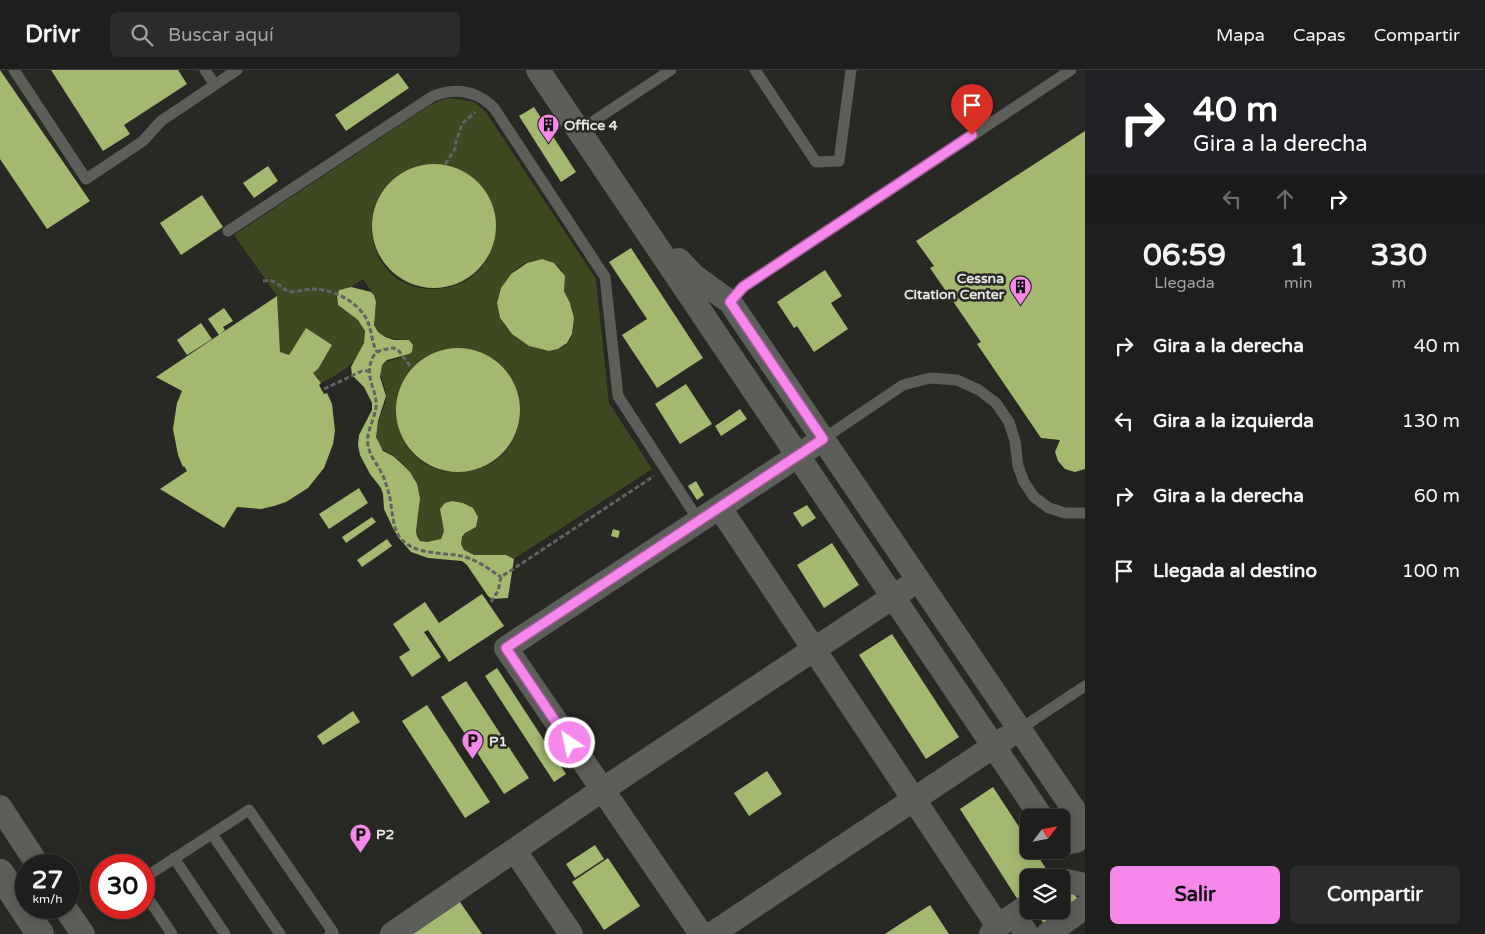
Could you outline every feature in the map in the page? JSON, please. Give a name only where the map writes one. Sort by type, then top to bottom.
[{"type":"main road","points":[[0,873],[40,934]]},
{"type":"main road","points":[[0,906],[18,934]]},
{"type":"street","points":[[538,70],[1036,809]]},
{"type":"street","points":[[636,213],[694,276],[730,302],[1081,820],[1082,831],[1076,841],[1070,842]]},
{"type":"street","points":[[706,318],[717,305],[730,302]]},
{"type":"street","points":[[700,934],[506,648],[823,439]]},
{"type":"street","points":[[720,508],[914,799],[1012,923]]},
{"type":"street","points":[[392,934],[602,790],[918,579]]},
{"type":"street","points":[[712,934],[1020,729]]},
{"type":"street","points":[[0,807],[31,854]]},
{"type":"street","points":[[514,851],[571,934]]},
{"type":"street","points":[[1070,881],[1085,885]]},
{"type":"street","points":[[1048,934],[1085,907]]},
{"type":"street","points":[[73,919],[83,934]]},
{"type":"lane","points":[[14,70],[86,179],[143,141],[161,121],[237,70]]},
{"type":"lane","points":[[205,70],[215,85]]},
{"type":"lane","points":[[580,130],[671,70]]},
{"type":"lane","points":[[755,70],[816,162],[839,161],[851,70]]},
{"type":"lane","points":[[730,302],[743,287],[1071,70]]},
{"type":"lane","points":[[228,231],[433,96],[441,93],[463,91],[475,94],[485,100],[494,108],[605,276],[618,396],[699,521]]},
{"type":"lane","points":[[823,439],[903,385],[930,378],[957,380],[979,390],[996,404],[1009,422],[1015,441],[1018,466],[1024,482],[1034,497],[1049,508],[1065,513],[1085,513]]},
{"type":"lane","points":[[1020,729],[1085,686]]},
{"type":"lane","points":[[155,871],[249,810],[334,932],[330,934]]},
{"type":"lane","points":[[212,834],[280,934]]},
{"type":"lane","points":[[174,858],[225,934]]},
{"type":"lane","points":[[155,908],[172,934]]},
{"type":"path","points":[[445,164],[455,149],[462,124],[485,100]]},
{"type":"path","points":[[263,281],[274,281],[289,292],[317,289],[335,294],[354,303],[366,319],[377,352]]},
{"type":"path","points":[[410,366],[399,351],[394,348],[377,352],[372,358],[369,371],[376,407],[368,437],[368,448],[382,474],[390,496],[394,522],[400,539],[408,546],[419,550],[462,556],[483,564],[501,577]]},
{"type":"path","points":[[324,389],[362,371],[369,371]]},
{"type":"path","points":[[491,602],[498,590],[501,577],[665,468]]},
{"type":"green space","points":[[451,98],[474,102],[486,112],[596,279],[609,403],[652,469],[514,559],[501,556],[475,555],[463,550],[462,538],[476,527],[478,517],[470,508],[455,502],[444,505],[440,509],[444,531],[441,539],[427,542],[420,541],[416,531],[418,499],[414,480],[402,463],[381,447],[376,433],[376,427],[386,401],[381,376],[382,365],[405,356],[412,350],[413,345],[409,340],[386,337],[377,331],[374,319],[375,300],[363,279],[351,287],[339,290],[337,294],[338,304],[341,308],[354,316],[362,325],[364,337],[361,349],[350,365],[321,383],[313,373],[318,369],[332,345],[306,328],[289,355],[280,352],[277,296],[234,235],[439,101]],"holes":[[[434,164],[462,172],[482,187],[493,208],[496,230],[490,252],[478,271],[458,284],[431,289],[406,283],[387,269],[376,250],[372,228],[375,205],[387,185],[406,171]],[[542,259],[559,267],[563,273],[565,279],[564,290],[573,314],[573,331],[569,342],[561,348],[550,350],[538,349],[526,344],[515,336],[500,318],[498,310],[499,294],[507,278],[520,266]],[[455,348],[483,354],[504,368],[516,388],[520,410],[516,432],[505,452],[486,466],[459,472],[433,468],[414,454],[402,435],[397,413],[400,391],[410,371],[429,355]]]},
{"type":"building","points":[[0,70],[90,201],[47,229],[0,159]]},
{"type":"building","points":[[51,70],[178,70],[187,84],[124,125],[130,134],[103,151]]},
{"type":"building","points":[[398,73],[409,88],[346,131],[335,115]]},
{"type":"building","name":"Office 4","points":[[534,107],[576,172],[561,182],[519,116]]},
{"type":"building","name":"Cessna Citation Center","points":[[1085,131],[1085,469],[1075,472],[1065,469],[1058,461],[1055,452],[1060,440],[1041,438],[977,344],[981,342],[930,268],[934,266],[916,241]]},
{"type":"building","points":[[434,164],[458,169],[469,174],[478,182],[486,191],[491,202],[496,226],[491,250],[486,261],[478,270],[469,278],[458,283],[434,288],[410,283],[399,278],[390,270],[382,261],[377,250],[372,226],[377,202],[382,191],[390,182],[399,174],[410,169]]},
{"type":"building","points":[[268,166],[278,181],[254,198],[243,183]]},
{"type":"building","points":[[202,195],[223,227],[181,255],[160,223]]},
{"type":"building","points":[[631,248],[703,358],[657,388],[622,335],[647,319],[609,262]]},
{"type":"building","points":[[542,259],[554,263],[565,276],[564,291],[574,318],[572,334],[567,343],[558,349],[549,351],[529,346],[512,334],[500,318],[497,303],[501,288],[511,274],[527,263]]},
{"type":"building","points":[[825,270],[842,296],[831,303],[848,329],[814,352],[797,326],[794,328],[777,302]]},
{"type":"building","points":[[351,287],[371,292],[374,295],[376,302],[374,325],[378,332],[394,340],[409,340],[413,345],[412,352],[409,354],[387,360],[382,365],[380,377],[386,396],[378,421],[376,437],[383,451],[401,463],[410,472],[417,484],[420,498],[417,536],[420,541],[427,542],[441,539],[444,531],[440,509],[445,503],[452,501],[463,503],[473,508],[478,517],[476,527],[465,533],[461,544],[464,550],[474,555],[506,555],[514,559],[508,598],[492,599],[488,596],[467,565],[462,561],[428,558],[411,552],[393,528],[384,509],[381,488],[370,474],[360,455],[358,445],[359,435],[372,410],[372,403],[364,387],[352,375],[351,367],[364,343],[365,331],[358,320],[338,305],[337,296],[339,290]]},
{"type":"building","points":[[277,296],[280,352],[289,355],[306,328],[332,345],[318,369],[313,373],[321,383],[319,385],[324,394],[327,393],[332,404],[335,431],[333,444],[324,468],[308,488],[286,502],[274,506],[261,509],[237,507],[224,528],[160,489],[187,471],[183,467],[178,455],[173,429],[177,403],[182,391],[156,377]]},
{"type":"building","points":[[224,308],[233,321],[223,327],[225,330],[219,335],[208,319]]},
{"type":"building","points":[[201,323],[212,339],[187,355],[177,340]]},
{"type":"building","points":[[458,348],[482,353],[493,358],[502,366],[510,375],[515,386],[520,410],[515,434],[510,445],[502,454],[493,462],[482,467],[458,472],[434,467],[423,462],[414,454],[406,445],[401,434],[396,410],[401,386],[406,375],[414,366],[423,358],[434,353]]},
{"type":"building","points":[[686,384],[712,424],[680,444],[655,404]]},
{"type":"building","points":[[740,409],[747,419],[721,436],[715,426]]},
{"type":"building","points":[[696,481],[704,495],[697,500],[688,486]]},
{"type":"building","points":[[359,488],[368,503],[329,529],[319,514]]},
{"type":"building","points":[[807,505],[816,518],[802,527],[793,513]]},
{"type":"building","points":[[372,517],[376,522],[346,543],[342,537]]},
{"type":"building","points":[[613,529],[620,531],[618,538],[611,536]]},
{"type":"building","points":[[387,539],[392,546],[362,567],[357,560]]},
{"type":"building","points":[[832,543],[859,585],[824,608],[797,565]]},
{"type":"building","points":[[482,594],[504,626],[449,662],[428,630],[424,632],[441,657],[412,677],[399,657],[410,650],[393,624],[425,602],[439,623]]},
{"type":"building","points":[[892,634],[959,737],[926,759],[859,655]]},
{"type":"building","points":[[497,668],[566,774],[554,782],[485,676]]},
{"type":"building","points":[[466,681],[529,778],[504,794],[441,697]]},
{"type":"building","points":[[427,705],[490,802],[465,818],[402,721]]},
{"type":"building","points":[[353,711],[360,722],[323,745],[317,736]]},
{"type":"building","points":[[767,771],[782,794],[749,816],[734,793]]},
{"type":"building","points":[[993,787],[1020,828],[1020,859],[1040,859],[1046,869],[1020,869],[1020,899],[1018,900],[960,809]]},
{"type":"building","points":[[595,845],[604,859],[575,878],[566,864]]},
{"type":"building","points":[[608,858],[640,906],[604,930],[572,882]]},
{"type":"building","points":[[1070,888],[1082,905],[1070,913]]},
{"type":"building","points":[[460,902],[482,934],[413,934]]},
{"type":"building","points":[[930,905],[949,934],[885,934],[897,926]]},
{"type":"building","points":[[1041,919],[1061,919],[1047,928]]},
{"type":"place","name":"Office 4","points":[[548,144]]},
{"type":"place","name":"Cessna Citation Center","points":[[1020,305]]},
{"type":"place","name":"P1","points":[[473,760]]},
{"type":"place","name":"P2","points":[[360,853]]},
{"type":"route","points":[[570,743],[506,648],[823,439],[730,302],[743,287],[972,135]]}]
